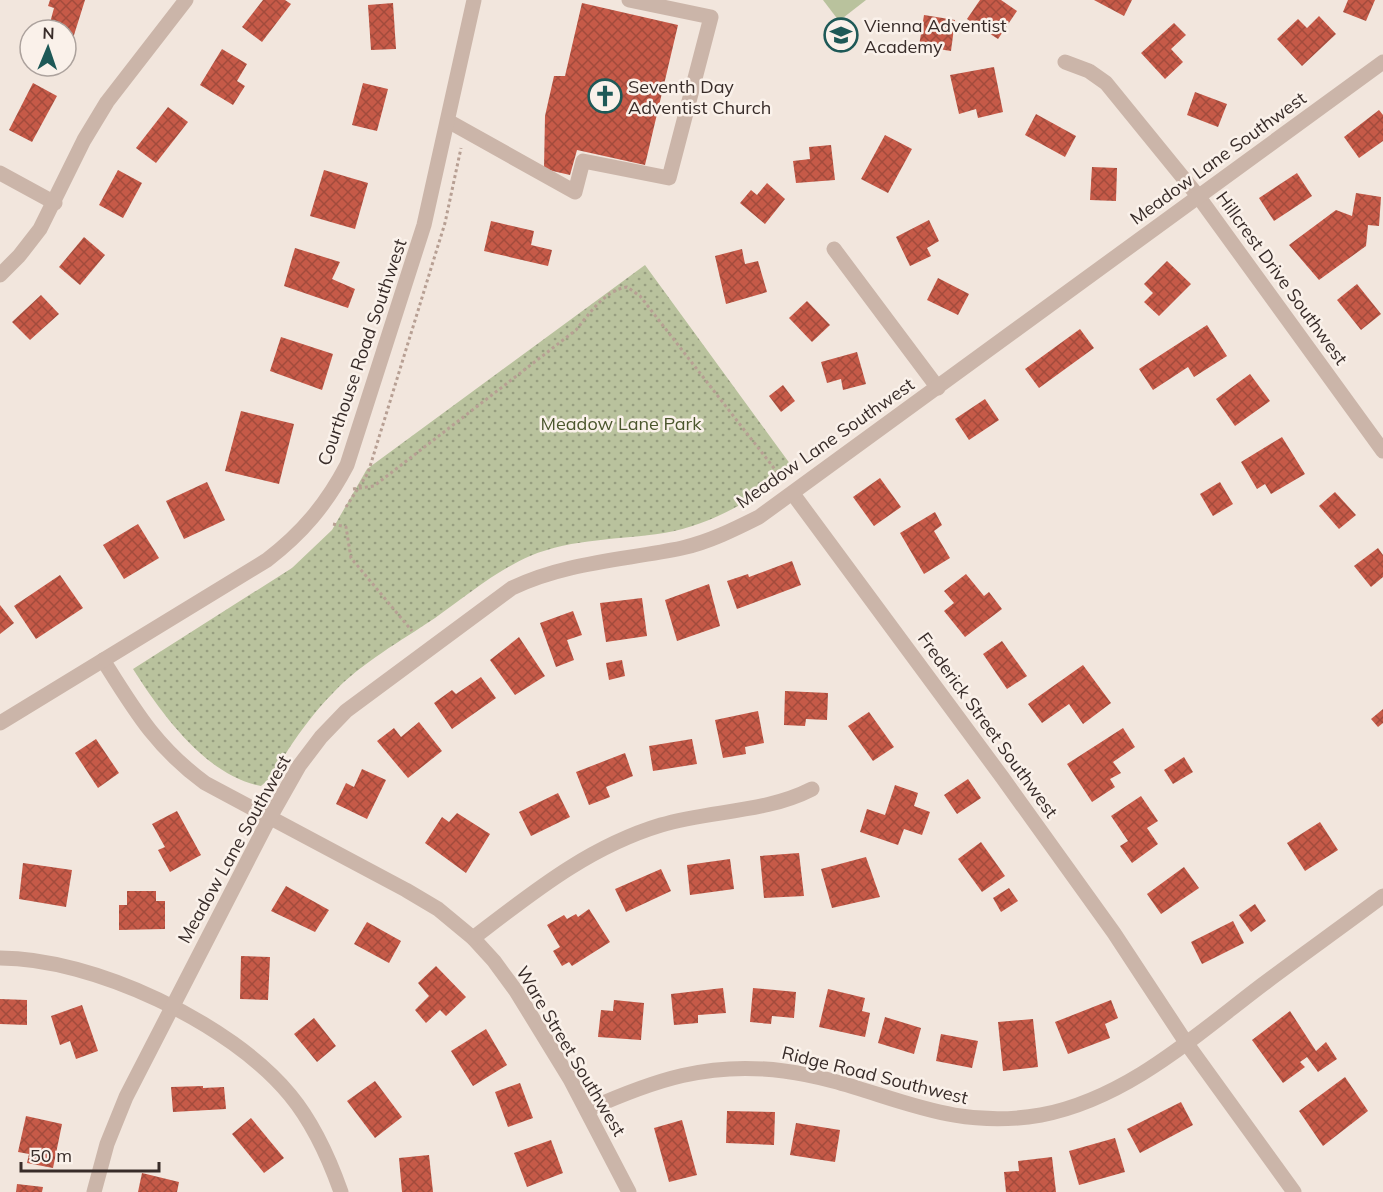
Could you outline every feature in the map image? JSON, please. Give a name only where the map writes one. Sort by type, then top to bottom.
[{"type":"street","points":[[0,275],[26,247],[55,203],[84,140],[107,102],[186,0]]},
{"type":"street","name":"Courthouse Road Southwest","points":[[0,723],[267,560],[293,540],[313,520],[337,485],[347,465],[414,258],[448,121],[474,0]]},
{"type":"street","points":[[448,121],[575,192],[584,161],[669,178],[711,17],[629,0]]},
{"type":"street","name":"Hillcrest Drive Southwest","points":[[1065,62],[1089,71],[1106,83],[1198,196],[1383,451]]},
{"type":"street","name":"Meadow Lane Southwest","points":[[94,1192],[107,1144],[126,1097],[269,819],[299,766],[346,711],[513,588],[562,568],[685,548],[759,517],[1383,62]]},
{"type":"street","points":[[0,173],[55,203]]},
{"type":"street","points":[[834,249],[938,388]]},
{"type":"street","name":"Frederick Street Southwest","points":[[793,494],[1016,795],[1114,933],[1187,1044],[1294,1192]]},
{"type":"street","name":"Ware Street Southwest","points":[[103,660],[142,721],[180,765],[205,783],[269,819],[406,890],[438,909],[473,938],[516,991],[587,1110],[629,1192]]},
{"type":"street","points":[[473,938],[551,878],[589,855],[625,838],[696,816],[772,806],[812,789]]},
{"type":"street","name":"Ridge Road Southwest","points":[[587,1110],[645,1084],[678,1074],[716,1068],[751,1067],[815,1077],[939,1114],[1007,1119],[1074,1106],[1105,1093],[1187,1044],[1383,896]]},
{"type":"street","points":[[0,958],[57,962],[90,971],[172,1006],[247,1053],[266,1068],[291,1096],[326,1152],[341,1192]]},
{"type":"path","points":[[346,507],[368,473],[445,223],[463,137]]},
{"type":"path","points":[[337,485],[357,489],[374,486],[576,330],[592,309],[617,288],[627,287],[640,296],[793,494]]},
{"type":"path","points":[[333,524],[346,527],[351,558],[412,631]]},
{"type":"green space","points":[[823,0],[866,0],[839,21]]},
{"type":"green space","name":"Meadow Lane Park","points":[[645,265],[796,472],[733,509],[699,524],[664,533],[563,546],[530,556],[505,569],[382,653],[344,682],[309,720],[273,774],[261,786],[241,780],[222,770],[204,756],[171,723],[133,669],[292,568],[332,530],[367,469]]},
{"type":"building","points":[[50,0],[85,0],[78,22],[78,18],[51,18],[54,8],[48,6]]},
{"type":"building","points":[[263,0],[285,0],[291,4],[262,42],[242,27]]},
{"type":"building","points":[[980,0],[1001,0],[1017,11],[998,39],[967,19]]},
{"type":"building","points":[[1094,0],[1132,0],[1124,16]]},
{"type":"building","points":[[1348,0],[1375,0],[1366,21],[1343,12]]},
{"type":"building","points":[[393,3],[396,49],[371,50],[368,5]]},
{"type":"building","name":"Seventh Day Adventist Church","points":[[582,3],[678,25],[645,165],[577,150],[570,175],[544,169],[545,116],[554,76],[565,76]]},
{"type":"building","points":[[924,15],[955,20],[951,51],[919,46]]},
{"type":"building","points":[[1319,16],[1336,34],[1302,66],[1277,39],[1298,19],[1307,28]]},
{"type":"building","points":[[1174,23],[1186,35],[1171,49],[1183,62],[1165,79],[1141,53]]},
{"type":"building","points":[[222,49],[247,64],[237,81],[245,86],[233,105],[200,85]]},
{"type":"building","points":[[994,67],[1003,112],[978,118],[976,109],[959,114],[950,75]]},
{"type":"building","points":[[33,83],[57,96],[32,142],[9,130]]},
{"type":"building","points":[[363,83],[388,89],[377,131],[352,125]]},
{"type":"building","points":[[1195,92],[1227,104],[1218,127],[1187,115]]},
{"type":"building","points":[[168,107],[188,122],[156,163],[136,148]]},
{"type":"building","points":[[1379,110],[1383,115],[1383,141],[1359,158],[1344,137]]},
{"type":"building","points":[[1036,114],[1076,136],[1065,157],[1025,135]]},
{"type":"building","points":[[885,135],[912,149],[888,193],[861,179]]},
{"type":"building","points":[[831,145],[835,180],[796,183],[793,161],[810,159],[809,147]]},
{"type":"building","points":[[1092,167],[1117,168],[1116,201],[1090,200]]},
{"type":"building","points":[[118,170],[142,183],[123,218],[99,205]]},
{"type":"building","points":[[324,170],[368,183],[355,229],[310,216]]},
{"type":"building","points":[[1297,173],[1312,196],[1274,221],[1259,198]]},
{"type":"building","points":[[767,183],[785,199],[765,224],[740,203],[751,190],[757,195]]},
{"type":"building","points":[[1356,193],[1381,197],[1379,226],[1368,225],[1366,246],[1319,280],[1289,245],[1336,210],[1352,216]]},
{"type":"building","points":[[929,220],[939,241],[927,248],[931,256],[910,266],[896,237]]},
{"type":"building","points":[[491,221],[534,231],[531,245],[552,250],[548,266],[484,251]]},
{"type":"building","points":[[84,237],[105,255],[80,285],[59,267]]},
{"type":"building","points":[[295,248],[340,262],[332,279],[355,289],[348,308],[284,286]]},
{"type":"building","points":[[742,249],[745,264],[758,261],[767,292],[726,304],[715,256]]},
{"type":"building","points":[[1167,261],[1191,284],[1159,316],[1144,302],[1153,293],[1144,284]]},
{"type":"building","points":[[938,278],[969,294],[958,315],[927,300]]},
{"type":"building","points":[[1357,284],[1381,314],[1361,330],[1337,300]]},
{"type":"building","points":[[41,295],[59,314],[30,340],[12,322]]},
{"type":"building","points":[[807,301],[830,325],[812,342],[789,318]]},
{"type":"building","points":[[1207,325],[1227,356],[1194,377],[1188,367],[1153,390],[1139,369]]},
{"type":"building","points":[[1080,329],[1094,348],[1039,388],[1025,369]]},
{"type":"building","points":[[281,337],[333,354],[322,390],[270,371]]},
{"type":"building","points":[[857,352],[866,384],[843,390],[841,379],[827,383],[821,362]]},
{"type":"building","points":[[1250,374],[1270,401],[1235,426],[1216,399]]},
{"type":"building","points":[[783,385],[795,401],[781,412],[769,396]]},
{"type":"building","points":[[985,399],[999,420],[969,440],[955,419]]},
{"type":"building","points":[[241,411],[294,424],[279,484],[225,471]]},
{"type":"building","points":[[1282,437],[1305,474],[1271,494],[1265,484],[1257,489],[1241,462]]},
{"type":"building","points":[[880,478],[901,507],[874,526],[853,497]]},
{"type":"building","points":[[207,482],[225,520],[184,539],[166,501]]},
{"type":"building","points":[[1220,482],[1233,504],[1213,516],[1200,494]]},
{"type":"building","points":[[1335,492],[1356,515],[1339,529],[1319,506]]},
{"type":"building","points":[[935,512],[942,525],[934,531],[950,558],[924,574],[900,533]]},
{"type":"building","points":[[138,524],[159,558],[124,579],[103,545]]},
{"type":"building","points":[[1378,548],[1383,555],[1383,577],[1371,587],[1354,566]]},
{"type":"building","points":[[792,561],[801,585],[737,609],[727,581],[748,574],[749,577]]},
{"type":"building","points":[[966,574],[984,596],[989,592],[1002,609],[965,637],[944,611],[954,603],[944,591]]},
{"type":"building","points":[[60,575],[83,608],[36,639],[14,606]]},
{"type":"building","points":[[709,584],[720,626],[677,641],[665,600]]},
{"type":"building","points":[[642,598],[647,636],[606,642],[600,603]]},
{"type":"building","points":[[0,605],[14,623],[0,634]]},
{"type":"building","points":[[573,611],[582,635],[567,640],[574,660],[556,667],[540,623]]},
{"type":"building","points":[[519,637],[545,676],[515,695],[490,660]]},
{"type":"building","points":[[1002,641],[1027,676],[1007,689],[983,654]]},
{"type":"building","points":[[622,660],[625,676],[609,680],[606,663]]},
{"type":"building","points":[[1083,665],[1111,703],[1083,724],[1069,704],[1042,723],[1028,704]]},
{"type":"building","points":[[481,677],[496,698],[452,729],[434,703],[452,690],[456,694]]},
{"type":"building","points":[[785,691],[828,693],[827,720],[806,719],[805,726],[784,725]]},
{"type":"building","points":[[1383,709],[1383,723],[1378,727],[1371,719]]},
{"type":"building","points":[[758,711],[764,743],[745,747],[746,754],[723,758],[715,720]]},
{"type":"building","points":[[869,712],[894,747],[873,761],[848,726]]},
{"type":"building","points":[[419,722],[442,751],[408,778],[377,741],[394,728],[401,737]]},
{"type":"building","points":[[1123,728],[1135,747],[1113,762],[1121,773],[1110,779],[1115,787],[1092,802],[1067,764]]},
{"type":"building","points":[[96,739],[119,773],[98,788],[75,753]]},
{"type":"building","points":[[692,739],[697,764],[653,771],[649,746]]},
{"type":"building","points":[[625,753],[633,776],[606,787],[610,797],[589,805],[576,772]]},
{"type":"building","points":[[1184,757],[1193,772],[1173,784],[1164,770]]},
{"type":"building","points":[[362,769],[386,780],[367,819],[336,804],[346,783],[354,787]]},
{"type":"building","points":[[968,779],[981,798],[957,814],[944,795]]},
{"type":"building","points":[[895,785],[918,793],[914,806],[930,812],[922,835],[904,829],[898,845],[860,832],[867,809],[885,815]]},
{"type":"building","points":[[558,793],[570,817],[531,836],[519,812]]},
{"type":"building","points":[[1141,796],[1158,821],[1147,828],[1158,844],[1132,863],[1120,846],[1128,841],[1111,816]]},
{"type":"building","points":[[177,811],[201,855],[170,872],[158,850],[165,847],[152,824]]},
{"type":"building","points":[[457,813],[490,834],[466,873],[425,843],[442,817],[449,822]]},
{"type":"building","points":[[1320,822],[1338,850],[1305,871],[1287,843]]},
{"type":"building","points":[[981,842],[1005,876],[982,892],[958,859]]},
{"type":"building","points":[[799,853],[804,896],[764,898],[760,856]]},
{"type":"building","points":[[866,857],[880,897],[832,908],[821,869]]},
{"type":"building","points":[[730,859],[734,889],[690,895],[687,865]]},
{"type":"building","points":[[23,863],[72,870],[66,907],[19,899]]},
{"type":"building","points":[[1184,867],[1199,888],[1161,914],[1147,894]]},
{"type":"building","points":[[661,869],[671,891],[626,912],[615,889]]},
{"type":"building","points":[[286,886],[329,910],[315,932],[271,911]]},
{"type":"building","points":[[1009,888],[1018,901],[1001,912],[993,898]]},
{"type":"building","points":[[127,891],[156,891],[156,901],[165,901],[165,929],[119,930],[119,905],[127,905]]},
{"type":"building","points":[[1255,904],[1266,921],[1251,932],[1239,915]]},
{"type":"building","points":[[589,909],[610,942],[572,966],[569,962],[562,966],[553,951],[560,947],[547,925],[564,915],[567,919],[576,914],[578,917]]},
{"type":"building","points":[[1233,921],[1244,943],[1202,964],[1191,942]]},
{"type":"building","points":[[367,922],[401,941],[389,963],[354,944]]},
{"type":"building","points":[[241,956],[270,957],[268,1000],[240,999]]},
{"type":"building","points":[[436,966],[466,997],[446,1016],[440,1010],[426,1023],[415,1010],[429,996],[418,983]]},
{"type":"building","points":[[723,988],[726,1013],[698,1015],[698,1023],[674,1025],[671,994]]},
{"type":"building","points":[[753,988],[796,992],[794,1018],[772,1016],[771,1024],[750,1022]]},
{"type":"building","points":[[828,989],[865,998],[862,1011],[870,1013],[865,1037],[819,1027]]},
{"type":"building","points":[[0,999],[27,1000],[27,1025],[0,1024]]},
{"type":"building","points":[[614,1000],[644,1003],[641,1040],[598,1037],[601,1010],[613,1011]]},
{"type":"building","points":[[1111,1000],[1118,1018],[1105,1024],[1110,1038],[1068,1054],[1055,1022]]},
{"type":"building","points":[[82,1005],[98,1051],[76,1059],[70,1041],[60,1045],[51,1016]]},
{"type":"building","points":[[1290,1011],[1316,1051],[1326,1042],[1337,1059],[1318,1072],[1307,1057],[1300,1062],[1305,1067],[1283,1083],[1252,1040]]},
{"type":"building","points":[[885,1017],[921,1028],[914,1054],[878,1043]]},
{"type":"building","points":[[314,1018],[336,1046],[317,1062],[294,1034]]},
{"type":"building","points":[[1033,1019],[1038,1067],[1003,1071],[998,1022]]},
{"type":"building","points":[[486,1029],[507,1065],[473,1086],[451,1051]]},
{"type":"building","points":[[941,1034],[978,1041],[972,1068],[936,1061]]},
{"type":"building","points":[[1345,1077],[1368,1111],[1323,1146],[1299,1111]]},
{"type":"building","points":[[375,1081],[402,1117],[375,1138],[347,1101]]},
{"type":"building","points":[[520,1083],[533,1118],[508,1127],[495,1092]]},
{"type":"building","points":[[203,1086],[203,1088],[224,1087],[226,1109],[173,1112],[171,1087]]},
{"type":"building","points":[[1181,1102],[1193,1125],[1140,1153],[1127,1129]]},
{"type":"building","points":[[727,1111],[775,1112],[774,1145],[726,1143]]},
{"type":"building","points":[[26,1116],[62,1124],[53,1168],[27,1163],[29,1154],[18,1152]]},
{"type":"building","points":[[251,1118],[284,1158],[264,1173],[232,1134]]},
{"type":"building","points":[[682,1120],[697,1175],[669,1182],[654,1128]]},
{"type":"building","points":[[796,1123],[840,1130],[835,1162],[790,1155]]},
{"type":"building","points":[[1115,1138],[1125,1172],[1079,1185],[1069,1151]]},
{"type":"building","points":[[551,1140],[563,1173],[527,1187],[514,1153]]},
{"type":"building","points":[[429,1155],[433,1192],[402,1192],[399,1158]]},
{"type":"building","points":[[1052,1157],[1056,1192],[1006,1192],[1004,1172],[1019,1171],[1018,1161]]},
{"type":"building","points":[[142,1173],[179,1182],[177,1192],[138,1192]]},
{"type":"building","points":[[17,1184],[43,1187],[42,1192],[16,1192]]},
{"type":"place","name":"Vienna Adventist Academy","points":[[841,35]]},
{"type":"place","name":"Seventh Day Adventist Church","points":[[605,96]]}]
